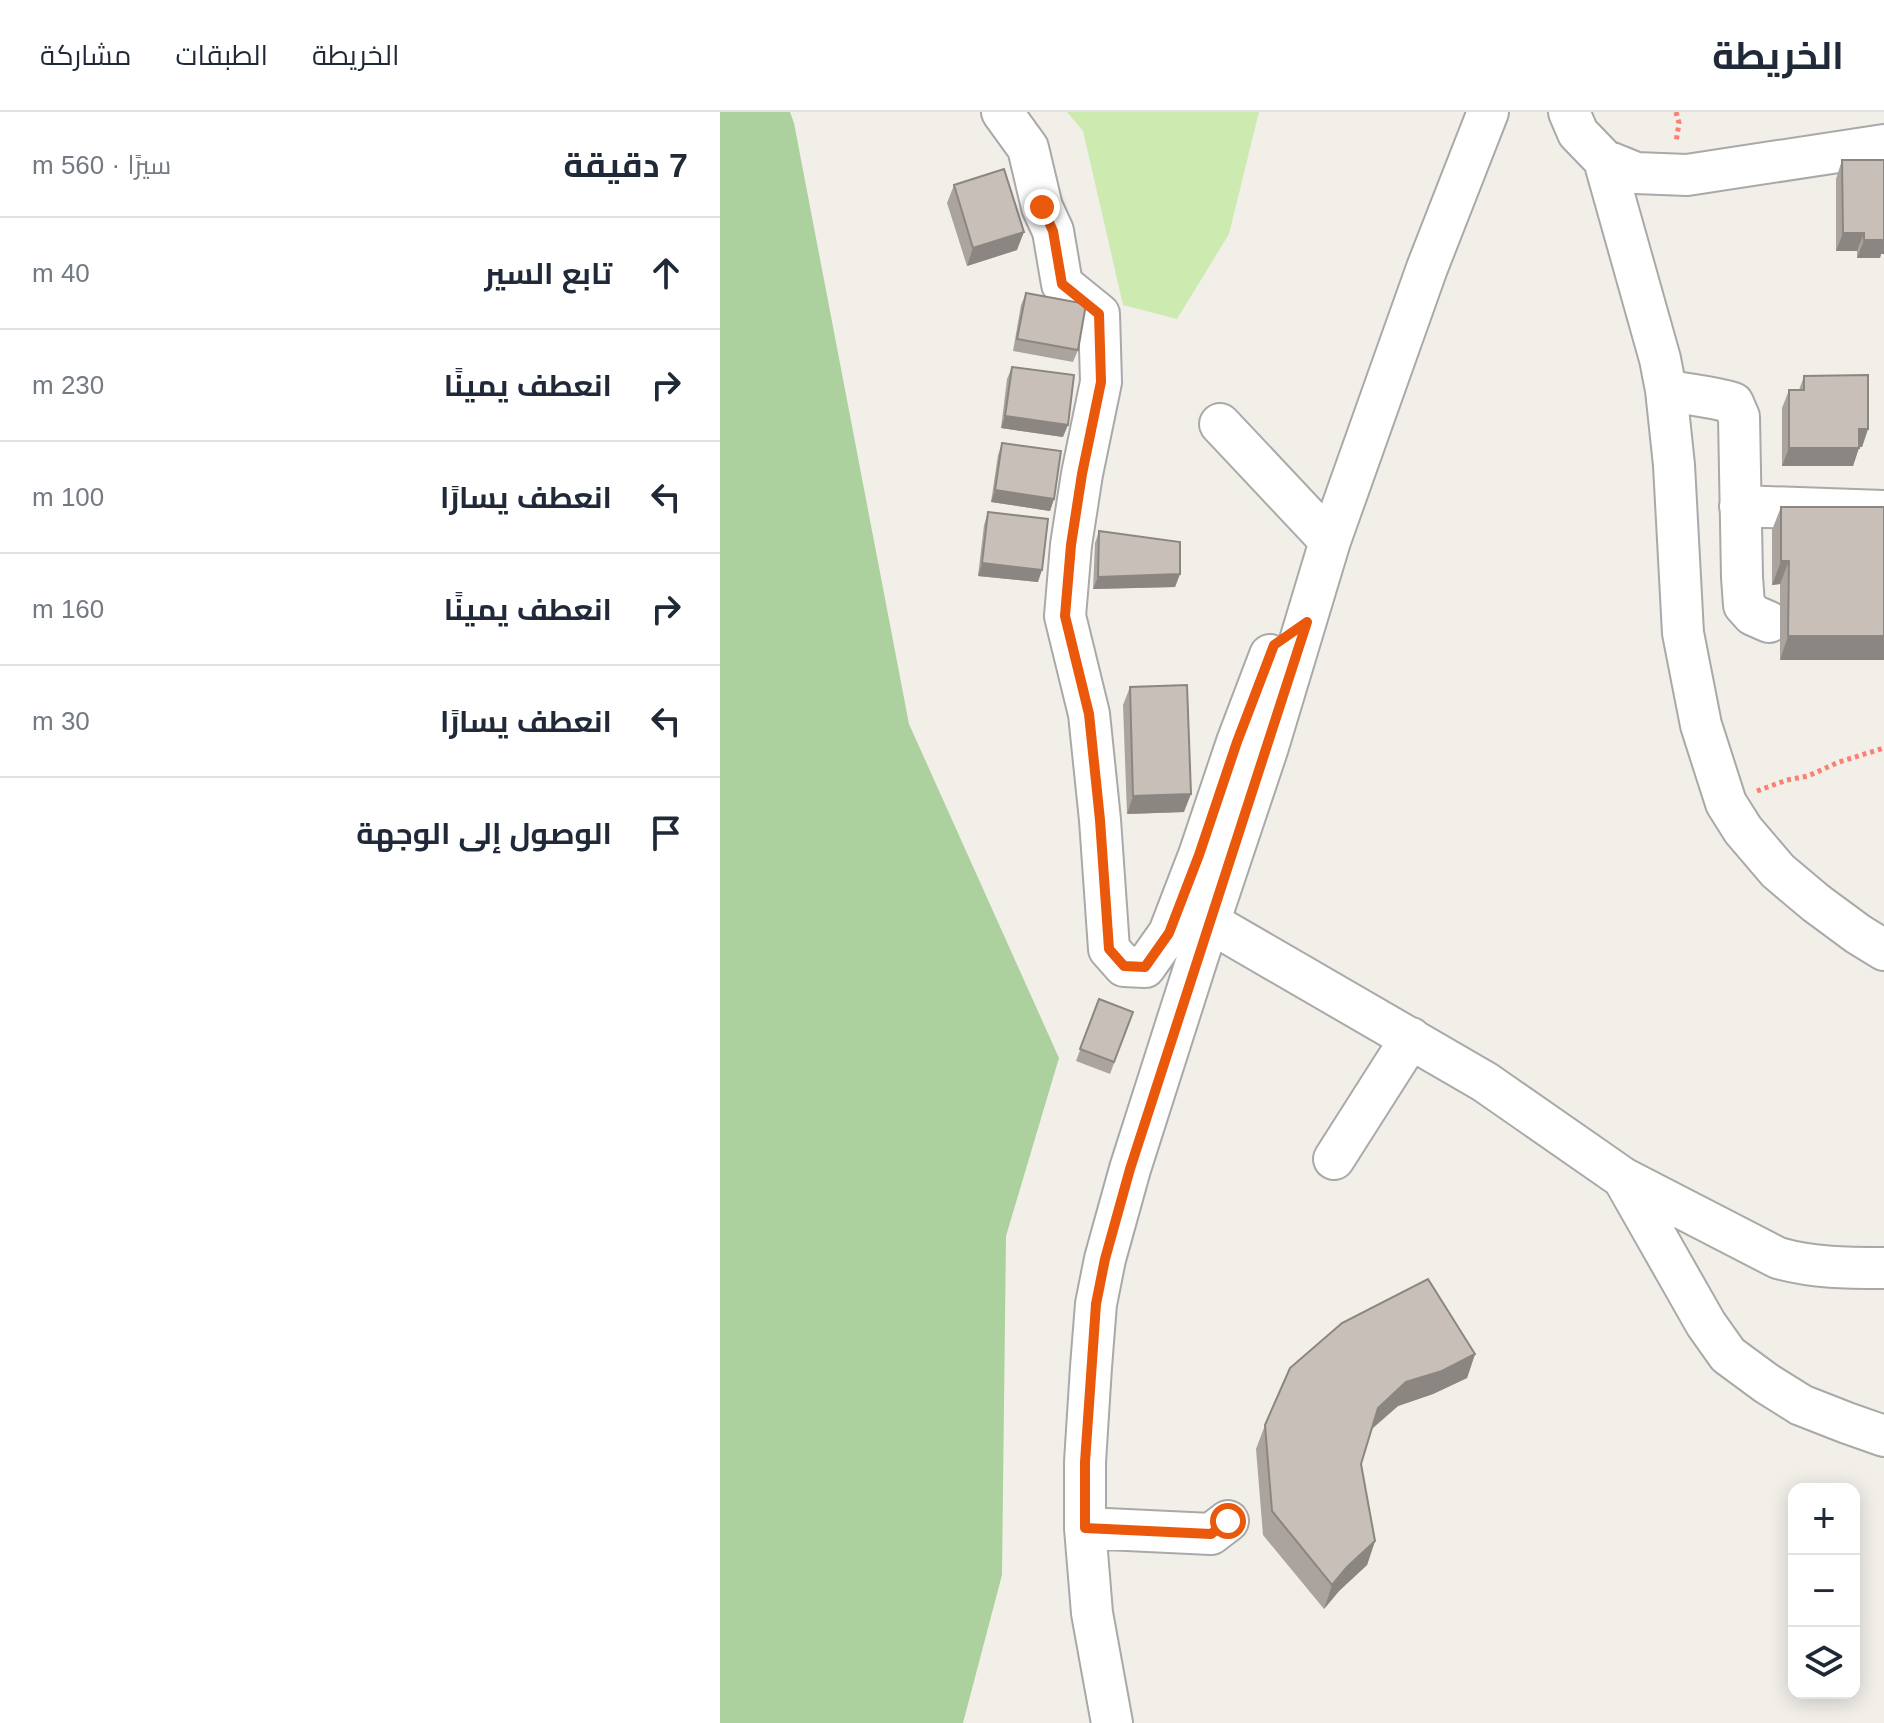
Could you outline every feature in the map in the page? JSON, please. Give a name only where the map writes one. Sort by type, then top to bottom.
[{"type":"street","points":[[1002,112],[1028,148],[1042,207],[1053,231],[1062,284],[1099,314],[1101,382],[1071,545],[1065,616],[1089,714],[1109,949],[1124,966],[1145,967],[1169,933],[1274,645],[1307,622]]},
{"type":"street","points":[[1112,1723],[1092,1613],[1085,1528],[1085,1462],[1091,1367],[1096,1304],[1105,1259],[1130,1169],[1307,622],[1330,541],[1427,268],[1488,112]]},
{"type":"street","points":[[1569,112],[1578,133],[1604,160],[1636,173],[1687,175],[1884,145]]},
{"type":"street","points":[[1604,160],[1666,390],[1674,465],[1683,633],[1701,725],[1726,803],[1743,830],[1778,871],[1816,903],[1884,950]]},
{"type":"street","points":[[1666,390],[1733,403],[1739,417],[1744,605],[1753,615],[1769,622]]},
{"type":"street","points":[[1220,424],[1330,541]]},
{"type":"street","points":[[1740,506],[1824,492],[1884,511]]},
{"type":"street","points":[[1209,922],[1485,1082],[1623,1178],[1778,1258],[1827,1267],[1884,1268]]},
{"type":"street","points":[[1334,1159],[1411,1038]]},
{"type":"street","points":[[1623,1178],[1706,1324],[1728,1355],[1801,1405],[1884,1436]]},
{"type":"street","points":[[1085,1528],[1211,1534],[1228,1521]]},
{"type":"path","points":[[1726,803],[1884,748]]},
{"type":"green space","points":[[720,112],[790,112],[794,123],[909,724],[1059,1058],[1006,1236],[1002,1575],[963,1723],[720,1723]]},
{"type":"green space","points":[[1067,112],[1259,112],[1229,234],[1177,319],[1123,305],[1083,131]]},
{"type":"building","points":[[1842,160],[1884,160],[1884,240],[1864,240],[1864,233],[1843,233]]},
{"type":"building","points":[[1004,169],[1024,232],[973,248],[954,185]]},
{"type":"building","points":[[1026,293],[1086,304],[1078,350],[1017,339]]},
{"type":"building","points":[[1012,367],[1074,375],[1068,425],[1005,416]]},
{"type":"building","points":[[1868,375],[1868,429],[1859,429],[1859,448],[1789,448],[1789,390],[1804,390],[1804,376]]},
{"type":"building","points":[[1002,443],[1061,451],[1054,499],[995,490]]},
{"type":"building","points":[[1781,507],[1884,507],[1884,636],[1788,636],[1789,561],[1781,561]]},
{"type":"building","points":[[988,512],[1048,519],[1042,570],[982,563]]},
{"type":"building","points":[[1099,531],[1180,542],[1180,574],[1098,577]]},
{"type":"building","points":[[1187,685],[1191,794],[1133,796],[1130,687]]},
{"type":"building","points":[[1099,999],[1133,1012],[1114,1062],[1080,1049]]},
{"type":"building","points":[[1428,1279],[1475,1354],[1442,1371],[1406,1382],[1378,1408],[1361,1464],[1375,1541],[1332,1585],[1272,1511],[1265,1425],[1290,1368],[1342,1323]]},
{"type":"route","points":[[1042,207],[1053,231],[1062,284],[1099,314],[1101,382],[1071,545],[1065,616],[1089,714],[1109,949],[1124,966],[1145,967],[1169,933],[1274,645],[1307,622],[1130,1169],[1096,1304],[1085,1462],[1085,1528],[1211,1534],[1228,1521]]}]
